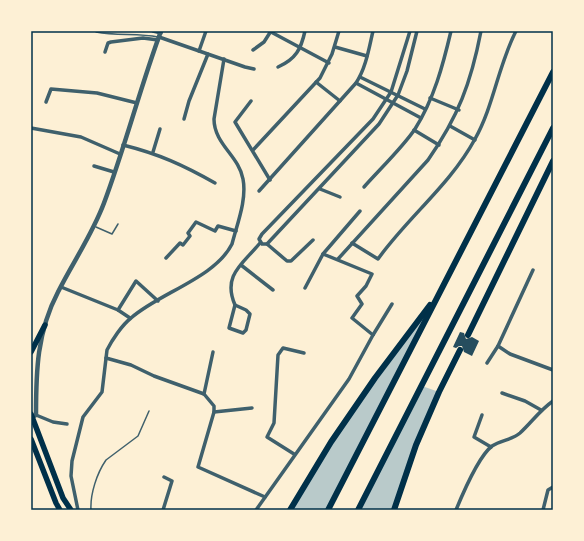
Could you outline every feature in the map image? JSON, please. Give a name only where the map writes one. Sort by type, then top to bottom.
[{"type":"highway","points":[[328,510],[553,72]]},
{"type":"highway","points":[[358,510],[553,128]]},
{"type":"highway","points":[[468,335],[553,161]]},
{"type":"highway","points":[[290,510],[331,442],[374,378],[441,291]]},
{"type":"highway","points":[[394,510],[416,445],[438,392],[460,350]]},
{"type":"main road","points":[[31,352],[45,324]]},
{"type":"main road","points":[[33,415],[63,498],[71,510]]},
{"type":"main road","points":[[31,439],[60,510]]},
{"type":"street","points":[[153,31],[199,51],[254,69]]},
{"type":"street","points":[[199,51],[206,31]]},
{"type":"street","points":[[278,67],[289,62],[301,48],[305,31]]},
{"type":"street","points":[[253,150],[316,82],[329,63],[339,31]]},
{"type":"street","points":[[259,191],[356,83],[360,77],[367,56],[373,31]]},
{"type":"street","points":[[235,306],[246,310],[250,314],[246,330],[243,333],[229,328],[235,306],[230,286],[232,278],[260,243],[259,239],[262,234],[373,119],[392,92],[410,31]]},
{"type":"street","points":[[267,244],[380,124],[398,95],[407,71],[417,31]]},
{"type":"street","points":[[364,186],[414,130],[421,118],[445,59],[451,31]]},
{"type":"street","points":[[338,259],[428,160],[439,144],[459,110],[468,83],[481,31]]},
{"type":"street","points":[[352,243],[378,259],[456,169],[475,140],[485,120],[504,56],[516,31]]},
{"type":"street","points":[[253,50],[264,42],[271,32],[329,63]]},
{"type":"street","points":[[105,52],[107,45],[110,42],[160,35]]},
{"type":"street","points":[[67,424],[53,422],[33,415],[36,372],[45,324],[61,287],[94,226],[114,172],[160,35]]},
{"type":"street","points":[[335,47],[367,56]]},
{"type":"street","points":[[184,119],[189,101],[208,54]]},
{"type":"street","points":[[78,510],[71,476],[72,461],[83,416],[102,392],[106,358],[110,345],[130,318],[207,271],[229,250],[236,231],[242,200],[243,180],[239,168],[218,139],[214,128],[214,119],[224,59]]},
{"type":"street","points":[[360,77],[425,109]]},
{"type":"street","points":[[316,82],[340,101]]},
{"type":"street","points":[[356,83],[387,98],[421,118]]},
{"type":"street","points":[[46,102],[51,89],[53,89],[77,93],[97,93],[137,103]]},
{"type":"street","points":[[430,98],[459,110]]},
{"type":"street","points":[[251,101],[234,122],[253,150],[270,180]]},
{"type":"street","points":[[450,126],[475,140]]},
{"type":"street","points":[[31,128],[81,137],[120,154]]},
{"type":"street","points":[[153,152],[160,129]]},
{"type":"street","points":[[414,130],[439,144]]},
{"type":"street","points":[[123,145],[153,152],[180,164],[215,183]]},
{"type":"street","points":[[94,166],[114,172]]},
{"type":"street","points":[[320,189],[340,197]]},
{"type":"street","points":[[305,288],[323,254],[360,211]]},
{"type":"street","points":[[166,258],[180,243],[183,245],[190,236],[188,233],[196,222],[215,231],[218,226],[236,231]]},
{"type":"street","points":[[260,243],[264,245],[267,244],[287,261],[291,261],[313,240]]},
{"type":"street","points":[[323,254],[372,274],[366,286],[357,296],[362,304],[352,318],[373,334]]},
{"type":"street","points":[[241,266],[273,290]]},
{"type":"street","points":[[487,363],[498,346],[533,270]]},
{"type":"street","points":[[118,310],[136,281],[158,301]]},
{"type":"street","points":[[61,287],[118,310],[130,318]]},
{"type":"street","points":[[256,510],[294,454],[349,379],[373,334],[392,304]]},
{"type":"street","points":[[498,346],[510,354],[553,370]]},
{"type":"street","points":[[294,454],[267,437],[274,423],[278,355],[283,348],[304,352]]},
{"type":"street","points":[[204,394],[213,352]]},
{"type":"street","points":[[106,358],[131,365],[154,376],[204,394],[214,406],[214,412],[198,467],[265,497]]},
{"type":"street","points":[[502,393],[526,401],[541,410]]},
{"type":"street","points":[[456,510],[474,473],[490,447],[499,441],[519,434],[541,410],[553,401]]},
{"type":"street","points":[[214,412],[252,408]]},
{"type":"street","points":[[482,415],[474,437],[490,447]]},
{"type":"street","points":[[163,510],[172,481],[164,477]]},
{"type":"street","points":[[544,510],[548,490],[553,486]]},
{"type":"lane","points":[[96,32],[123,35],[160,35]]},
{"type":"lane","points":[[94,226],[112,234],[118,224]]},
{"type":"lane","points":[[91,510],[92,493],[103,465],[106,460],[138,436],[149,411]]},
{"type":"shaded area","points":[[441,291],[328,510],[290,510],[331,442]]},
{"type":"shaded area","points":[[422,386],[439,392],[394,510],[358,510]]},
{"type":"building","points":[[460,332],[464,333],[466,339],[472,337],[479,341],[472,356],[464,352],[462,346],[456,348],[453,347]]}]
